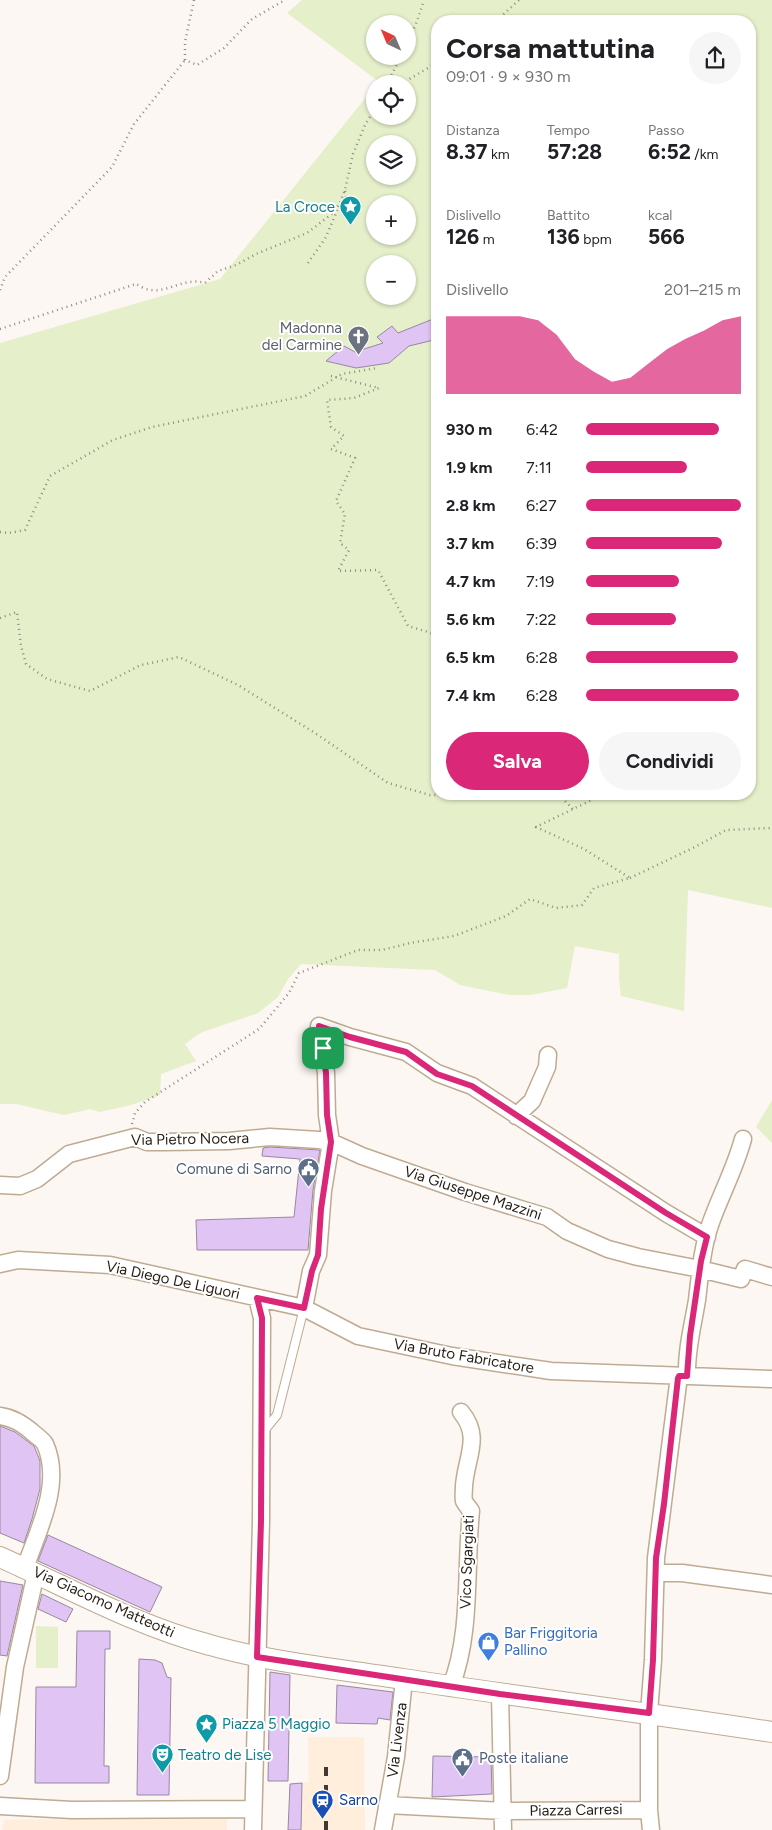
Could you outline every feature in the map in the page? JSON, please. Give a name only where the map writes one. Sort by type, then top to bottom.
[{"type":"street","points":[[304,1308],[312,1271],[318,1255],[321,1209],[331,1142],[327,1115],[326,1073],[319,1026],[350,1037],[406,1052],[437,1074],[472,1086],[666,1213],[707,1237]]},
{"type":"street","points":[[516,1116],[532,1102],[547,1067],[548,1055]]},
{"type":"street","name":"Via Pietro Nocera","points":[[0,1185],[20,1186],[37,1179],[69,1154],[135,1137],[147,1142],[204,1142],[270,1137],[331,1142]]},
{"type":"street","points":[[651,1830],[649,1810],[649,1713],[656,1573],[700,1269],[710,1225],[739,1156],[743,1139]]},
{"type":"street","name":"Via Giuseppe Mazzini","points":[[331,1142],[362,1156],[465,1192],[547,1217],[567,1231],[608,1249],[638,1258],[700,1269],[741,1279],[745,1269],[772,1277]]},
{"type":"street","name":"Via Diego De Liguori","points":[[0,1264],[18,1260],[110,1265],[257,1298]]},
{"type":"street","points":[[253,1830],[261,1521],[262,1318],[257,1298]]},
{"type":"street","name":"Via Bruto Fabricatore","points":[[257,1298],[304,1308],[358,1336],[452,1356],[551,1371],[772,1379]]},
{"type":"street","name":"Vico Sgargiati","points":[[451,1686],[459,1666],[464,1629],[471,1511],[464,1500],[464,1487],[466,1467],[473,1441],[469,1421],[461,1412]]},
{"type":"street","points":[[0,1416],[9,1417],[22,1423],[44,1442],[53,1477],[30,1570],[0,1776]]},
{"type":"street","name":"Via Giacomo Matteotti","points":[[0,1556],[157,1628],[209,1645],[257,1657],[500,1694],[649,1713],[772,1732]]},
{"type":"street","points":[[656,1573],[682,1573],[772,1585]]},
{"type":"street","name":"Via Livenza","points":[[383,1830],[396,1757],[404,1679]]},
{"type":"street","points":[[500,1694],[503,1830]]},
{"type":"street","name":"Piazza Carresi","points":[[388,1805],[503,1811],[649,1810]]},
{"type":"street","points":[[0,1806],[72,1810],[253,1809]]},
{"type":"lane","points":[[261,1434],[277,1415],[304,1308]]},
{"type":"path","points":[[0,290],[5,277],[112,167],[134,124],[186,60],[185,42],[194,0]]},
{"type":"path","points":[[186,60],[197,65],[206,60],[224,48],[252,19],[285,0]]},
{"type":"path","points":[[416,24],[424,0]]},
{"type":"path","points":[[503,15],[519,0]]},
{"type":"path","points":[[416,75],[431,66]]},
{"type":"path","points":[[308,263],[326,237],[345,190],[353,154],[366,123]]},
{"type":"path","points":[[345,190],[351,226]]},
{"type":"path","points":[[0,329],[136,284],[150,291],[171,288],[194,280],[205,283],[218,271],[236,265],[256,254],[307,233],[333,213],[340,202]]},
{"type":"path","points":[[377,368],[331,376],[379,388],[354,398],[327,400],[331,427],[344,436],[331,449],[355,458],[336,502],[344,514],[340,543],[349,550],[338,571],[378,570],[408,626],[431,633]]},
{"type":"path","points":[[0,532],[9,533],[26,530],[50,476],[113,440],[152,427],[305,396],[342,374]]},
{"type":"path","points":[[0,618],[17,612],[21,646],[26,664],[47,679],[90,690],[141,665],[180,657],[238,685],[315,733],[388,783],[431,795]]},
{"type":"path","points":[[564,800],[574,809]]},
{"type":"path","points":[[592,800],[536,827],[584,849],[630,878]]},
{"type":"path","points":[[123,1140],[130,1132],[136,1113],[146,1102],[259,1029],[289,993],[299,973],[358,950],[382,950],[410,943],[454,936],[506,916],[530,899],[556,908],[582,905],[594,888],[630,878],[726,830],[772,828]]},
{"type":"shaded area","name":"Sarno","points":[[308,1737],[364,1737],[365,1830],[288,1830],[290,1784],[309,1782]]},
{"type":"shaded area","points":[[227,1816],[227,1830],[2,1830],[4,1820]]},
{"type":"green space","points":[[302,0],[772,0],[772,908],[688,890],[684,1011],[621,996],[619,954],[575,946],[567,988],[531,995],[509,995],[460,985],[435,970],[301,964],[288,979],[278,997],[258,1013],[200,1033],[185,1044],[196,1061],[161,1074],[160,1095],[131,1105],[100,1112],[90,1109],[64,1115],[16,1104],[0,1104],[0,343],[220,279],[366,97],[366,125],[416,125],[416,75],[370,75],[287,13]]},
{"type":"green space","points":[[772,1100],[772,1143],[756,1127]]},
{"type":"green space","points":[[36,1626],[58,1627],[58,1668],[36,1668]]},
{"type":"building","points":[[431,320],[431,341],[409,346],[389,363],[356,368],[326,361],[344,346],[355,352],[383,343],[377,337],[392,326],[398,333]]},
{"type":"building","name":"Comune di Sarno","points":[[263,1148],[320,1150],[313,1190],[308,1250],[197,1250],[196,1220],[294,1217],[300,1159],[262,1156]]},
{"type":"building","points":[[0,1426],[15,1432],[34,1446],[40,1461],[40,1489],[24,1543],[0,1533]]},
{"type":"building","points":[[48,1535],[162,1587],[150,1612],[38,1561]]},
{"type":"building","points":[[0,1581],[23,1585],[7,1656],[0,1655]]},
{"type":"building","points":[[42,1594],[73,1609],[66,1622],[38,1609]]},
{"type":"building","points":[[77,1631],[110,1631],[110,1649],[105,1649],[104,1766],[109,1766],[109,1783],[35,1783],[36,1687],[76,1687]]},
{"type":"building","points":[[139,1659],[155,1660],[162,1663],[167,1677],[171,1678],[169,1795],[137,1795]]},
{"type":"building","points":[[270,1672],[290,1675],[288,1781],[268,1781]]},
{"type":"building","points":[[337,1685],[393,1692],[390,1720],[378,1718],[377,1724],[336,1723]]},
{"type":"building","name":"Poste italiane","points":[[433,1756],[491,1757],[492,1794],[432,1797]]},
{"type":"building","points":[[302,1783],[301,1830],[288,1830],[290,1784]]},
{"type":"railway","points":[[326,1764],[326,1830]]},
{"type":"place","name":"La Croce","points":[[351,226]]},
{"type":"place","name":"Madonna del Carmine","points":[[358,356]]},
{"type":"place","name":"Comune di Sarno","points":[[308,1188]]},
{"type":"place","name":"Bar Friggitoria Pallino","points":[[488,1661]]},
{"type":"place","name":"Piazza 5 Maggio","points":[[206,1743]]},
{"type":"place","name":"Teatro de Lise","points":[[162,1774]]},
{"type":"place","name":"Poste italiane","points":[[463,1777]]},
{"type":"place","name":"Sarno","points":[[323,1819]]},
{"type":"route","points":[[319,1026],[350,1037],[406,1052],[417,1062],[437,1074],[472,1086],[580,1158],[707,1237],[701,1261],[690,1336],[687,1376],[679,1376],[678,1378],[656,1558],[653,1660],[649,1713],[500,1694],[257,1657],[261,1521],[262,1318],[257,1298],[304,1308],[312,1271],[318,1255],[321,1209],[331,1142],[328,1127],[323,1048],[319,1026]]}]
